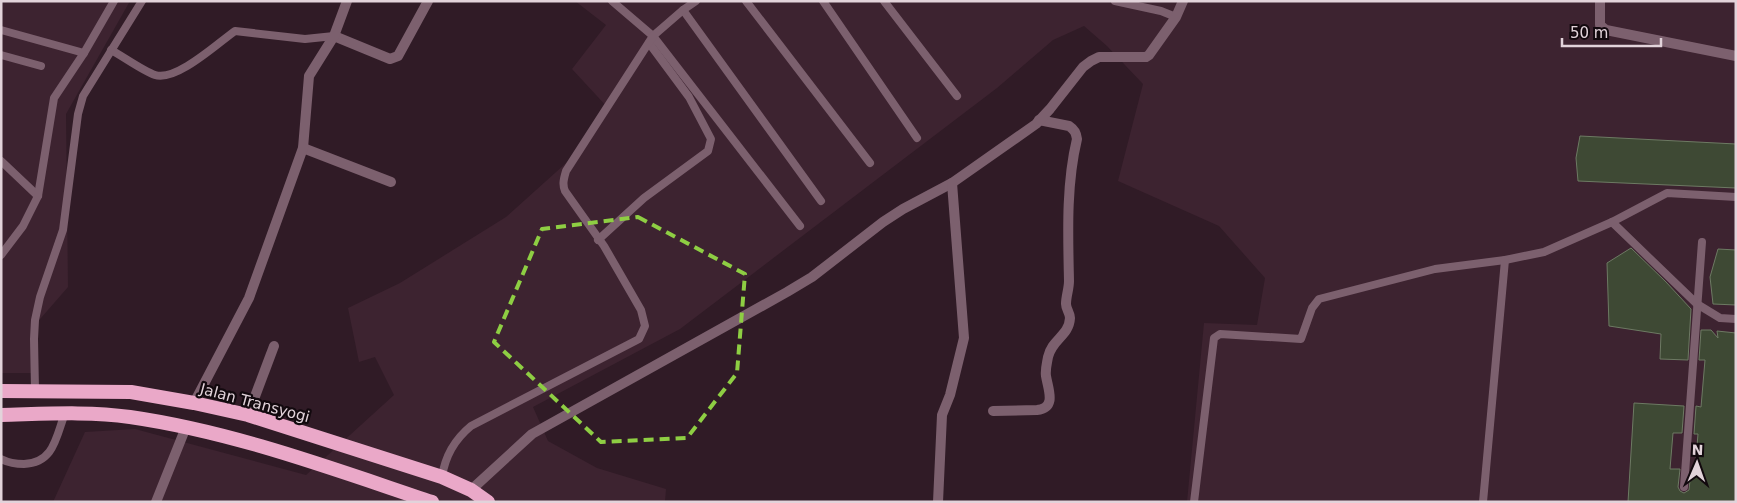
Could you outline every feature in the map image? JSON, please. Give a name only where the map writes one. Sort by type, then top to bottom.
[{"type":"highway","name":"Jalan Transyogi","points":[[1,391],[130,392],[248,415],[442,477],[471,490],[488,502]]},
{"type":"highway","points":[[16,391],[18,414]]},
{"type":"highway","points":[[1,415],[64,413],[129,417],[186,427],[254,443],[432,502]]},
{"type":"street","points":[[194,403],[249,298],[303,148],[310,76],[334,36],[347,1]]},
{"type":"street","points":[[334,36],[390,59],[394,58],[398,56],[428,1]]},
{"type":"street","points":[[471,490],[532,434],[787,292],[812,277],[903,209],[952,183],[1039,120],[1084,66],[1091,61],[1099,57],[1146,57],[1176,17],[1183,1]]},
{"type":"street","points":[[1600,1],[1600,25],[1606,30],[1736,56]]},
{"type":"street","points":[[993,411],[1037,410],[1044,409],[1048,405],[1050,390],[1046,370],[1048,357],[1052,346],[1067,330],[1070,318],[1066,305],[1068,289],[1070,176],[1076,133],[1069,126],[1039,120]]},
{"type":"street","points":[[303,148],[391,182]]},
{"type":"street","points":[[938,502],[942,415],[950,395],[964,338],[952,183]]},
{"type":"street","points":[[248,415],[274,346]]},
{"type":"street","points":[[156,502],[186,427]]},
{"type":"lane","points":[[1,255],[23,226],[38,196],[54,98],[84,53],[114,1]]},
{"type":"lane","points":[[35,390],[34,339],[36,320],[40,296],[63,230],[78,114],[83,96],[142,1]]},
{"type":"lane","points":[[612,1],[653,36],[800,226]]},
{"type":"lane","points":[[442,477],[450,450],[459,435],[471,426],[639,338],[646,326],[641,310],[604,246],[565,191],[563,186],[564,176],[653,36],[696,1]]},
{"type":"lane","points":[[746,1],[870,163]]},
{"type":"lane","points":[[824,1],[917,138]]},
{"type":"lane","points":[[884,1],[956,96]]},
{"type":"lane","points":[[1115,1],[1161,11],[1176,17]]},
{"type":"lane","points":[[683,10],[822,202]]},
{"type":"lane","points":[[1,30],[84,53]]},
{"type":"lane","points":[[111,50],[156,75],[168,75],[184,68],[235,30],[305,39],[334,36]]},
{"type":"lane","points":[[598,240],[644,198],[708,151],[710,147],[711,139],[689,97],[648,43]]},
{"type":"lane","points":[[1,55],[41,66]]},
{"type":"lane","points":[[1,161],[38,196]]},
{"type":"lane","points":[[1194,502],[1215,337],[1220,334],[1301,339],[1312,308],[1319,299],[1435,269],[1505,260],[1544,252],[1612,222],[1667,193],[1736,197]]},
{"type":"lane","points":[[1612,222],[1697,304],[1720,318],[1736,319]]},
{"type":"lane","points":[[1684,487],[1702,242]]},
{"type":"lane","points":[[1483,502],[1505,260]]},
{"type":"lane","points":[[1,459],[17,464],[34,464],[46,458],[52,448],[64,413]]},
{"type":"highlighted area","points":[[638,217],[745,274],[737,373],[687,438],[601,442],[494,342],[542,229]]},
{"type":"shaded area","points":[[1,1],[130,1],[66,114],[68,287],[34,326],[31,373],[1,373]]},
{"type":"shaded area","points":[[575,1],[1736,1],[1736,502],[1187,502],[1204,323],[1257,325],[1265,278],[1219,226],[1118,181],[1143,84],[1107,46],[1084,26],[1053,40],[997,88],[680,329],[533,407],[548,441],[597,468],[666,489],[665,502],[53,502],[85,432],[135,429],[306,475],[394,395],[375,357],[359,362],[348,308],[400,283],[506,217],[575,155],[609,109],[572,69],[606,25]]},
{"type":"building","points":[[1580,136],[1736,144],[1736,188],[1578,181],[1576,158]]},
{"type":"building","points":[[1631,248],[1691,309],[1688,360],[1660,359],[1661,334],[1609,326],[1607,263]]},
{"type":"building","points":[[1718,249],[1736,250],[1736,305],[1713,304],[1710,277]]},
{"type":"building","points":[[1701,330],[1711,330],[1718,338],[1717,331],[1736,333],[1736,502],[1628,502],[1634,403],[1684,406],[1682,433],[1673,433],[1670,469],[1680,469],[1678,487],[1684,493],[1689,490],[1691,470],[1695,470],[1698,434],[1694,434],[1696,406],[1701,407],[1705,360],[1699,360]]}]
